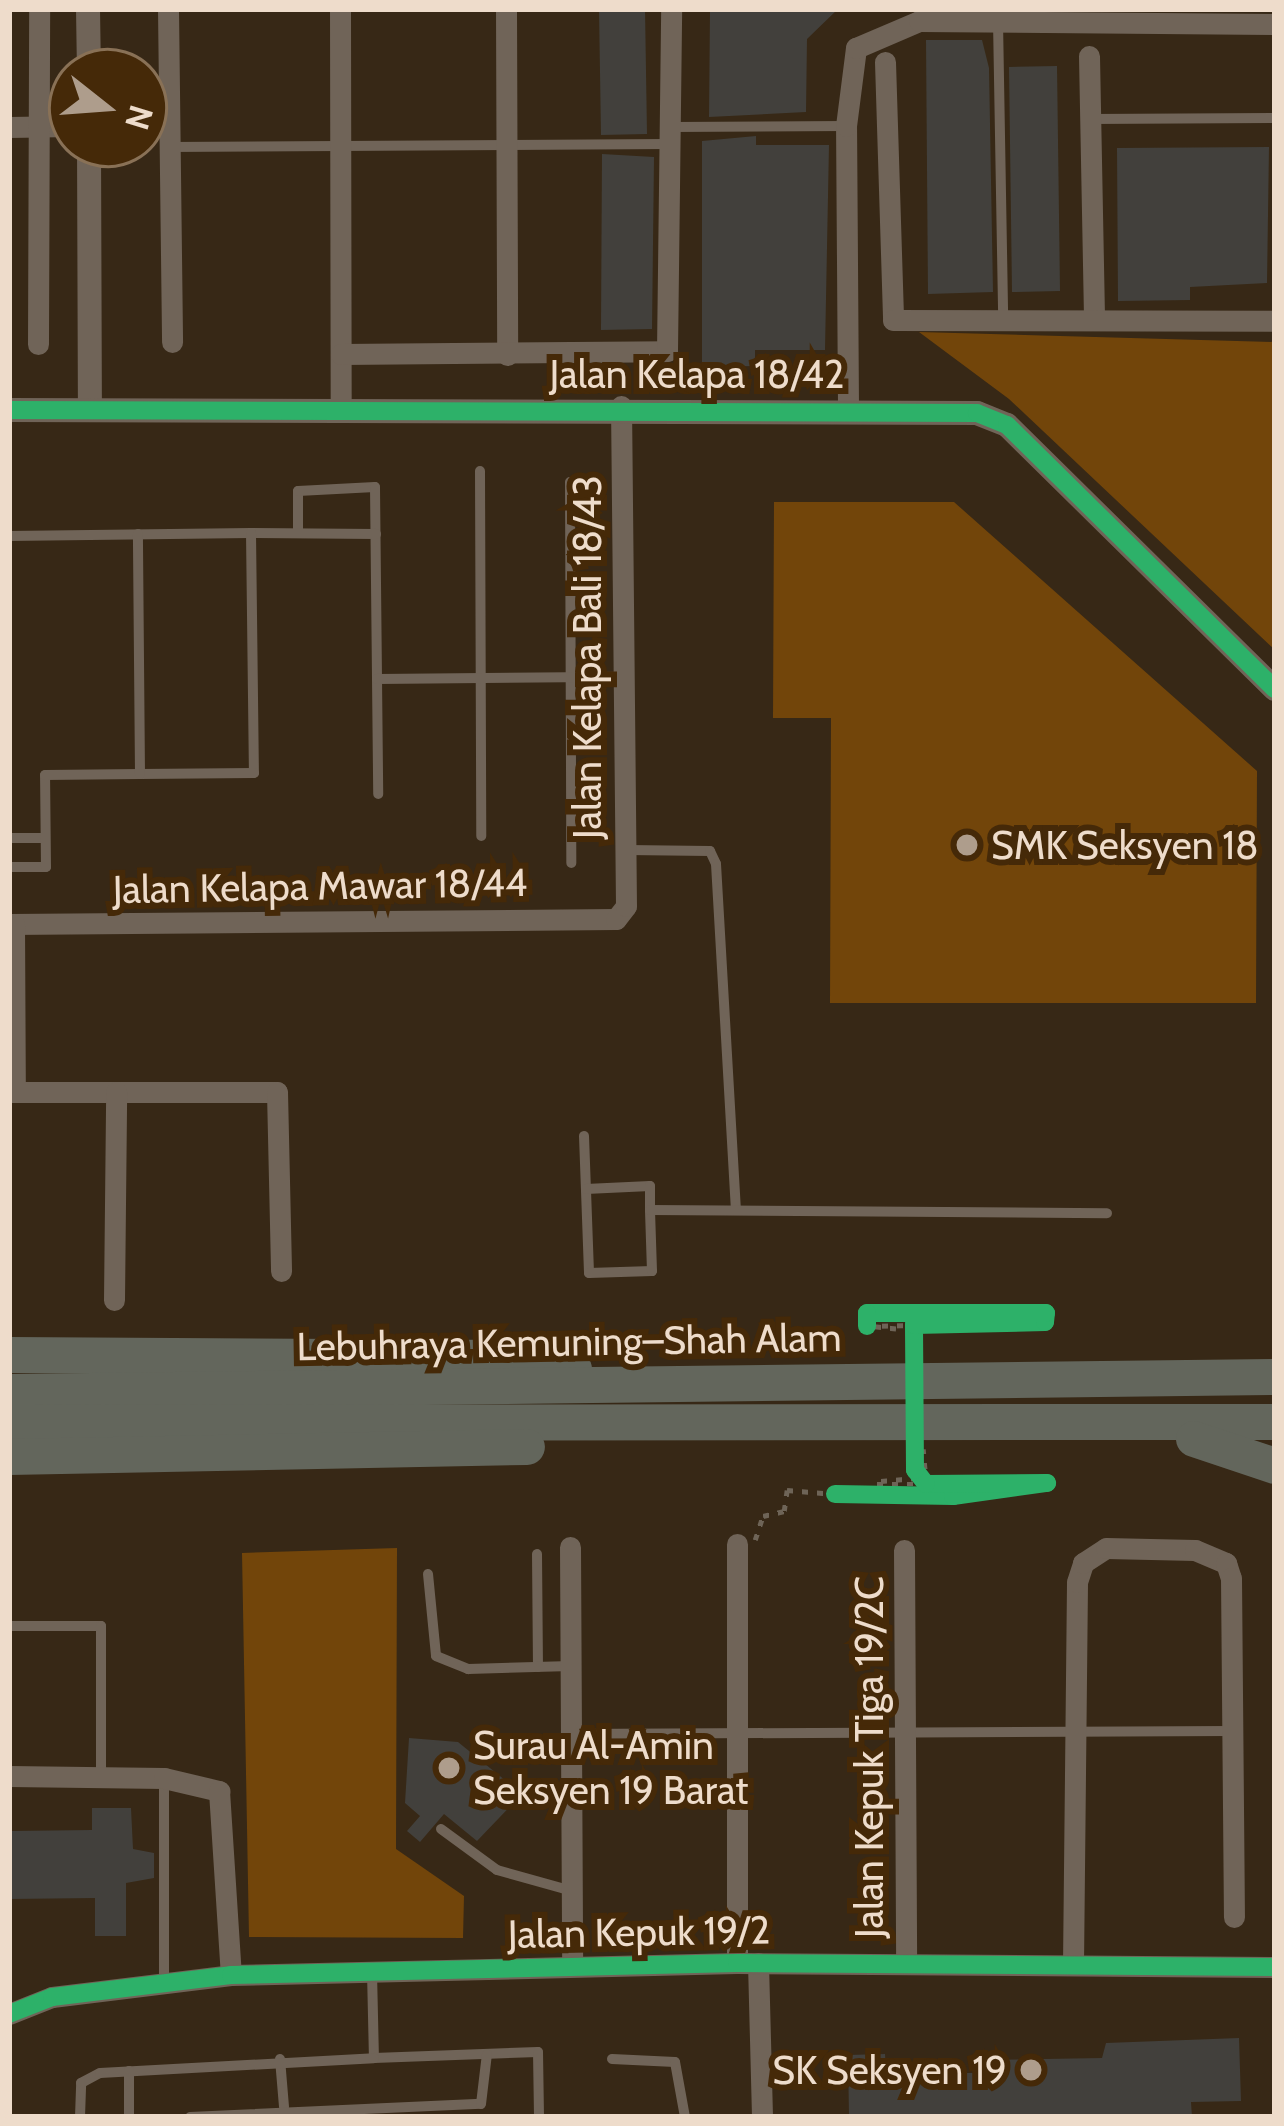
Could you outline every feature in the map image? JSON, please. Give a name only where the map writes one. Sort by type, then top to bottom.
[{"type":"highway","points":[[9,1354],[515,1358],[627,1378]]},
{"type":"highway","points":[[1217,1377],[1275,1358]]},
{"type":"highway","name":"Lebuhraya Kemuning–Shah Alam","points":[[9,1392],[627,1378],[1275,1377]]},
{"type":"highway","name":"Lebuhraya Kemuning–Shah Alam","points":[[9,1423],[740,1429],[1275,1422]]},
{"type":"highway","points":[[1114,1426],[1236,1445],[1275,1466]]},
{"type":"highway","points":[[9,1457],[378,1456],[740,1429]]},
{"type":"street","points":[[38,344],[39,9]]},
{"type":"street","points":[[88,9],[88,48]]},
{"type":"street","points":[[168,9],[168,48]]},
{"type":"street","points":[[340,9],[341,407]]},
{"type":"street","points":[[506,9],[507,355]]},
{"type":"street","points":[[341,354],[667,351],[675,339],[671,9]]},
{"type":"street","points":[[848,406],[846,126],[856,48],[906,22],[1148,15],[1275,24]]},
{"type":"street","points":[[1089,56],[1094,320]]},
{"type":"street","points":[[884,62],[892,320],[1275,321]]},
{"type":"street","points":[[9,127],[48,127]]},
{"type":"street","points":[[168,147],[172,342]]},
{"type":"street","points":[[89,168],[90,410]]},
{"type":"street","name":"Jalan Kelapa Bali 18/43","points":[[621,406],[626,906]]},
{"type":"street","name":"Jalan Kelapa 18/42","points":[[9,410],[848,406],[977,413],[1007,425],[1275,689]]},
{"type":"street","name":"Jalan Kelapa Mawar 18/44","points":[[11,924],[616,919],[626,906]]},
{"type":"street","points":[[11,924],[12,1092],[277,1092],[280,1271]]},
{"type":"street","points":[[114,1300],[116,1092]]},
{"type":"street","points":[[737,1544],[737,1733],[748,1963],[762,2117]]},
{"type":"street","points":[[570,1547],[572,1966]]},
{"type":"street","points":[[1073,1965],[1074,1732],[1082,1564],[1106,1548],[1196,1550],[1226,1563],[1234,1917]]},
{"type":"street","name":"Jalan Kepuk Tiga 19/2C","points":[[904,1550],[906,1964]]},
{"type":"street","points":[[9,1776],[164,1778],[219,1791],[231,1975]]},
{"type":"street","name":"Jalan Kepuk 19/2","points":[[9,2014],[52,1997],[164,1979],[231,1975],[748,1963],[1275,1966]]},
{"type":"lane","points":[[998,21],[1004,320]]},
{"type":"lane","points":[[1090,119],[1275,118]]},
{"type":"lane","points":[[168,147],[507,145],[846,126]]},
{"type":"lane","points":[[480,471],[481,836]]},
{"type":"lane","points":[[571,482],[572,863]]},
{"type":"lane","points":[[298,532],[298,491],[375,488],[378,794]]},
{"type":"lane","points":[[9,867],[46,867],[45,775],[254,773],[251,533]]},
{"type":"lane","points":[[138,534],[140,774]]},
{"type":"lane","points":[[9,536],[376,534]]},
{"type":"lane","points":[[377,679],[623,677]]},
{"type":"lane","points":[[9,838],[45,838]]},
{"type":"lane","points":[[625,850],[710,851],[716,864],[736,1207]]},
{"type":"lane","points":[[584,1136],[589,1273],[652,1271],[650,1186],[586,1189]]},
{"type":"lane","points":[[650,1210],[736,1207],[1107,1214]]},
{"type":"lane","points":[[537,1554],[538,1667]]},
{"type":"lane","points":[[428,1574],[436,1656],[468,1669],[571,1666]]},
{"type":"lane","points":[[9,1626],[101,1626],[101,1776]]},
{"type":"lane","points":[[571,1734],[1232,1731]]},
{"type":"lane","points":[[164,1778],[164,1979]]},
{"type":"lane","points":[[441,1828],[497,1870],[572,1891]]},
{"type":"lane","points":[[371,1971],[374,2057]]},
{"type":"lane","points":[[80,2117],[81,2083],[129,2071],[280,2059],[538,2052],[538,2117]]},
{"type":"lane","points":[[190,2117],[284,2107],[403,2110],[481,2104],[487,2054]]},
{"type":"lane","points":[[280,2059],[284,2107]]},
{"type":"lane","points":[[612,2059],[675,2062],[685,2117]]},
{"type":"lane","points":[[129,2071],[129,2117]]},
{"type":"path","points":[[867,1313],[936,1318],[908,1324],[867,1327],[867,1313]]},
{"type":"path","points":[[867,1327],[908,1324]]},
{"type":"path","points":[[908,1324],[914,1371]]},
{"type":"path","points":[[915,1438],[935,1486]]},
{"type":"path","points":[[935,1486],[877,1484],[935,1486]]},
{"type":"path","points":[[737,1544],[761,1539],[763,1516],[784,1511],[787,1490],[835,1494],[935,1486]]},
{"type":"shaded area","points":[[919,332],[1275,342],[1275,650],[1009,399]]},
{"type":"shaded area","points":[[774,502],[954,502],[1257,771],[1256,1003],[830,1003],[831,718],[773,718]]},
{"type":"shaded area","points":[[397,1548],[396,1849],[464,1896],[463,1938],[249,1937],[242,1553]]},
{"type":"building","points":[[599,9],[645,9],[647,134],[601,135]]},
{"type":"building","points":[[710,9],[838,9],[807,39],[806,112],[709,117]]},
{"type":"building","points":[[926,40],[982,40],[989,68],[993,292],[928,294]]},
{"type":"building","points":[[1057,66],[1060,291],[1012,292],[1009,67]]},
{"type":"building","points":[[756,136],[756,145],[829,145],[825,350],[755,350],[755,366],[702,367],[702,141]]},
{"type":"building","points":[[1269,147],[1267,283],[1190,287],[1190,300],[1118,301],[1117,148]]},
{"type":"building","points":[[602,154],[654,157],[652,329],[601,330]]},
{"type":"building","name":"Surau Al-Amin Seksyen 19 Barat","points":[[409,1738],[458,1742],[522,1794],[477,1841],[444,1814],[420,1842],[407,1831],[420,1816],[405,1803]]},
{"type":"building","points":[[92,1808],[131,1808],[133,1849],[154,1853],[154,1878],[126,1883],[126,1936],[95,1936],[95,1898],[9,1899],[11,1831],[92,1830]]},
{"type":"building","points":[[1239,2038],[1241,2101],[1191,2102],[1192,2117],[849,2117],[848,2055],[885,2054],[886,2073],[986,2073],[986,2060],[1102,2058],[1106,2043]]},
{"type":"cycle path","points":[[9,410],[977,413],[1007,425],[1275,689]]},
{"type":"cycle path","points":[[835,1494],[953,1496],[1047,1483],[926,1484],[915,1470],[914,1325],[1045,1322],[1046,1313],[867,1313],[867,1326]]},
{"type":"cycle path","points":[[9,2014],[52,1997],[231,1975],[737,1963],[1275,1967]]},
{"type":"place","name":"SMK Seksyen 18","points":[[967,845]]},
{"type":"place","name":"Surau Al-Amin Seksyen 19 Barat","points":[[449,1768]]},
{"type":"place","name":"SK Seksyen 19","points":[[1031,2070]]}]
